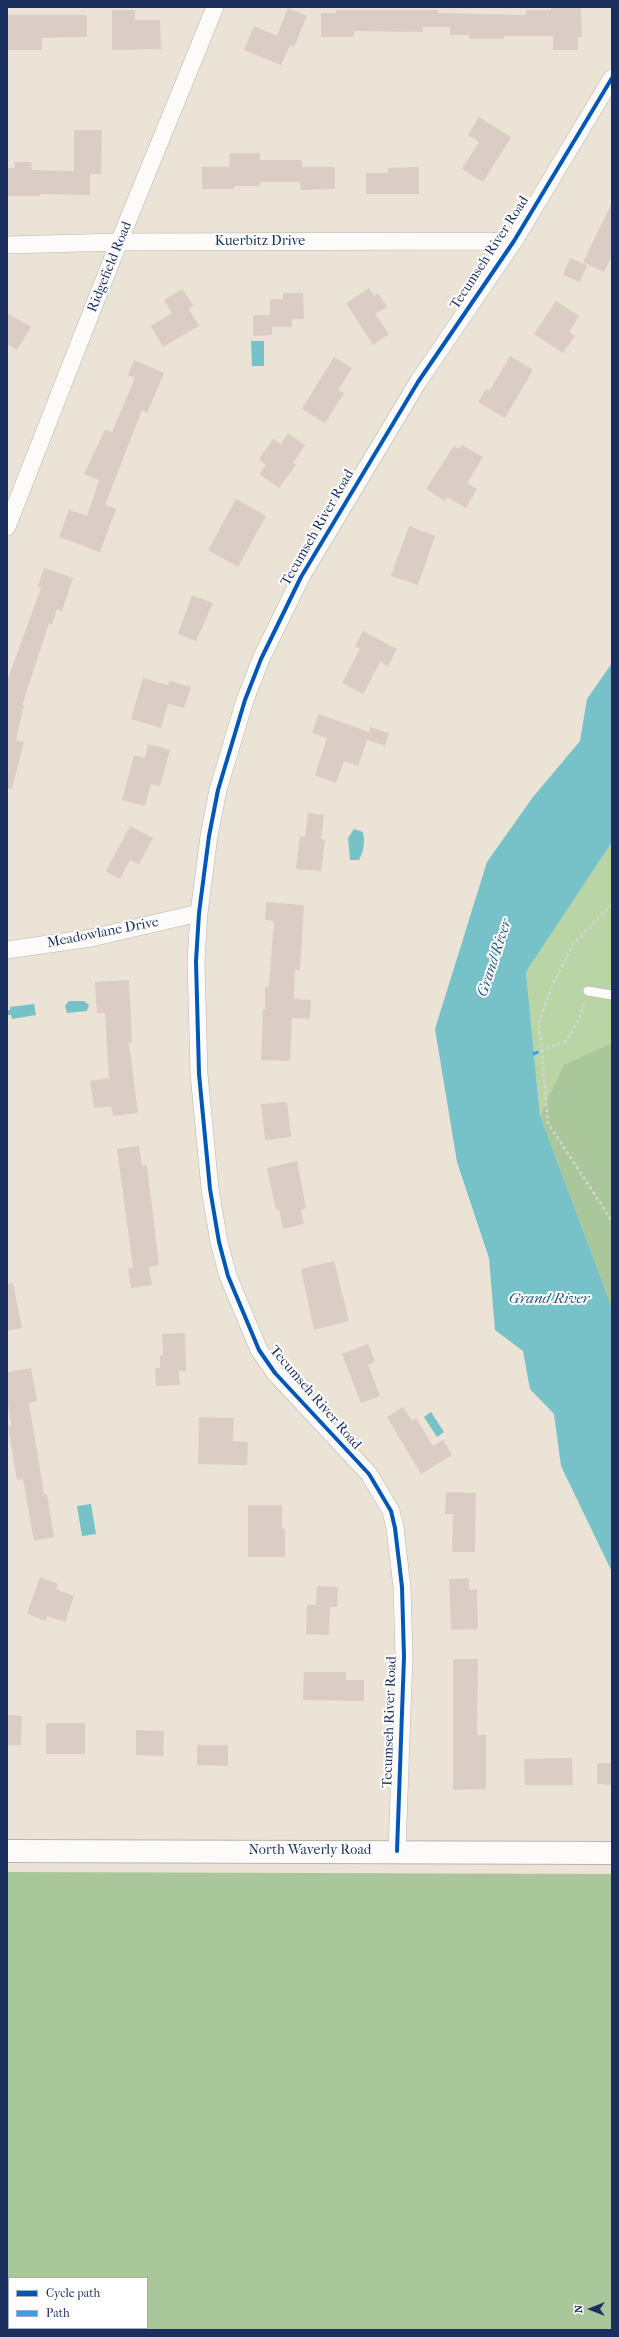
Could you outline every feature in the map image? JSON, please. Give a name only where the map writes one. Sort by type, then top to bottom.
[{"type":"main road","name":"North Waverly Road","points":[[7,1851],[397,1851],[612,1853]]},
{"type":"street","name":"Ridgefield Road","points":[[7,527],[119,242],[215,7]]},
{"type":"street","name":"Tecumseh River Road","points":[[397,1851],[404,1657],[402,1587],[395,1528],[391,1511],[369,1474],[275,1374],[259,1350],[228,1276],[219,1242],[210,1189],[199,1074],[196,961],[199,913],[209,836],[218,790],[245,700],[260,659],[301,577],[418,382],[514,241],[612,78]]},
{"type":"street","name":"Kuerbitz Drive","points":[[7,245],[119,242],[514,241]]},
{"type":"street","name":"Meadowlane Drive","points":[[7,950],[91,938],[199,913]]},
{"type":"lane","points":[[588,991],[612,995]]},
{"type":"path","points":[[612,905],[573,944],[552,986],[539,1021],[548,1123],[612,1221]]},
{"type":"path","points":[[541,1051],[566,1041],[579,1020],[588,991]]},
{"type":"green space","points":[[612,842],[612,1308],[540,1116],[526,972]]},
{"type":"green space","points":[[612,1043],[612,1308],[540,1116],[564,1065]]},
{"type":"green space","points":[[7,1872],[612,1874],[612,2330],[7,2330]]},
{"type":"water","points":[[251,341],[264,341],[264,366],[252,366]]},
{"type":"water","name":"Grand River","points":[[612,663],[612,842],[526,972],[540,1116],[612,1308],[612,1572],[561,1466],[554,1414],[530,1389],[523,1351],[495,1330],[489,1258],[457,1162],[435,1029],[487,862],[533,797],[580,741],[587,699]]},
{"type":"water","points":[[354,829],[363,832],[364,846],[359,860],[350,860],[348,838]]},
{"type":"water","points":[[69,1001],[84,1001],[89,1005],[87,1011],[67,1013],[65,1006]]},
{"type":"water","points":[[34,1004],[36,1015],[12,1019],[11,1015],[8,1015],[7,1010],[10,1010],[10,1007]]},
{"type":"water","points":[[431,1412],[444,1432],[437,1437],[424,1417]]},
{"type":"water","points":[[91,1504],[96,1534],[82,1536],[77,1506]]},
{"type":"building","points":[[551,7],[581,7],[582,37],[578,37],[578,50],[553,50],[553,36],[504,36],[504,39],[469,39],[469,35],[450,35],[450,27],[423,27],[423,32],[354,31],[354,37],[321,37],[321,13],[336,13],[336,10],[438,10],[438,13],[526,15],[526,10],[551,10]]},
{"type":"building","points":[[288,8],[307,16],[294,47],[290,45],[281,65],[244,50],[254,26],[277,36]]},
{"type":"building","points":[[112,10],[135,10],[135,20],[160,20],[161,49],[112,50]]},
{"type":"building","points":[[7,15],[87,15],[87,37],[42,38],[42,50],[8,50]]},
{"type":"building","points":[[479,117],[511,137],[483,182],[462,169],[479,142],[468,135]]},
{"type":"building","points":[[74,130],[102,130],[101,174],[90,174],[90,195],[40,194],[40,196],[7,196],[7,168],[15,168],[14,162],[31,162],[32,170],[74,171]]},
{"type":"building","points":[[230,153],[260,153],[260,160],[302,160],[302,167],[335,167],[335,189],[301,190],[300,182],[260,182],[260,186],[234,186],[234,189],[202,189],[202,167],[229,167]]},
{"type":"building","points":[[419,167],[419,194],[366,194],[366,173],[388,173],[388,168]]},
{"type":"building","points":[[612,203],[612,255],[604,272],[583,262]]},
{"type":"building","points":[[570,258],[587,265],[580,282],[563,275]]},
{"type":"building","points":[[369,288],[374,296],[378,293],[387,307],[375,314],[389,334],[373,345],[346,303]]},
{"type":"building","points":[[182,289],[193,305],[189,309],[199,326],[163,347],[151,326],[172,313],[164,300]]},
{"type":"building","points":[[283,293],[303,293],[304,319],[292,319],[292,327],[272,327],[272,335],[253,336],[253,315],[270,315],[270,299],[283,299]]},
{"type":"building","points":[[556,301],[579,316],[569,332],[575,336],[563,353],[534,334]]},
{"type":"building","points":[[7,313],[31,327],[17,350],[7,344]]},
{"type":"building","points":[[510,356],[533,370],[505,418],[478,402],[486,389],[490,390]]},
{"type":"building","points":[[334,357],[352,368],[338,390],[344,393],[325,423],[302,409]]},
{"type":"building","points":[[134,360],[164,373],[147,413],[142,410],[105,505],[116,509],[100,552],[59,537],[69,510],[87,516],[99,480],[84,474],[105,430],[112,432],[135,378],[128,375]]},
{"type":"building","points":[[288,433],[305,445],[293,463],[296,465],[279,488],[259,474],[266,465],[259,459],[273,439],[281,444]]},
{"type":"building","points":[[462,445],[483,457],[467,483],[477,489],[466,508],[447,497],[445,501],[426,489],[454,446],[459,449]]},
{"type":"building","points":[[236,499],[266,516],[238,567],[208,550]]},
{"type":"building","points":[[409,526],[435,536],[418,585],[391,576]]},
{"type":"building","points":[[44,568],[73,578],[62,611],[57,609],[52,624],[49,623],[22,705],[24,705],[16,740],[24,742],[12,789],[7,789],[7,681],[41,588],[38,586]]},
{"type":"building","points":[[192,595],[213,603],[196,641],[178,634]]},
{"type":"building","points":[[363,631],[397,649],[388,666],[380,662],[363,694],[342,683],[360,649],[355,646]]},
{"type":"building","points":[[143,678],[168,685],[170,681],[191,687],[184,708],[168,704],[161,728],[131,719]]},
{"type":"building","points":[[319,714],[369,732],[370,727],[389,733],[385,746],[367,740],[358,766],[344,761],[336,783],[315,775],[327,738],[312,733]]},
{"type":"building","points":[[148,744],[170,750],[160,786],[151,784],[145,806],[122,800],[134,755],[145,758]]},
{"type":"building","points":[[308,813],[324,815],[321,839],[325,840],[321,871],[296,869],[300,836],[305,837]]},
{"type":"building","points":[[130,826],[153,838],[139,864],[130,860],[120,879],[106,871]]},
{"type":"building","points":[[266,902],[304,905],[300,970],[295,970],[294,999],[311,1000],[310,1019],[292,1018],[290,1061],[261,1060],[263,1009],[265,1009],[265,987],[269,987],[274,921],[265,920]]},
{"type":"building","points":[[129,980],[132,1042],[129,1043],[138,1113],[113,1116],[111,1106],[94,1108],[90,1081],[109,1078],[105,1013],[97,1013],[95,982]]},
{"type":"building","points":[[287,1102],[291,1137],[265,1140],[261,1104]]},
{"type":"building","points":[[139,1146],[142,1166],[147,1165],[159,1265],[149,1267],[152,1285],[131,1288],[128,1268],[133,1268],[117,1149]]},
{"type":"building","points":[[297,1161],[306,1208],[301,1210],[304,1224],[283,1229],[279,1209],[276,1210],[267,1168]]},
{"type":"building","points":[[334,1261],[349,1321],[314,1330],[301,1269]]},
{"type":"building","points":[[13,1283],[22,1328],[7,1331],[7,1284]]},
{"type":"building","points":[[185,1333],[186,1371],[179,1371],[180,1385],[156,1386],[155,1368],[160,1368],[160,1355],[163,1355],[162,1334]]},
{"type":"building","points":[[368,1344],[375,1362],[368,1365],[380,1396],[361,1403],[342,1354]]},
{"type":"building","points":[[31,1368],[37,1401],[29,1403],[44,1494],[47,1494],[54,1537],[34,1541],[23,1479],[17,1480],[8,1426],[11,1425],[7,1398],[7,1372]]},
{"type":"building","points":[[403,1407],[412,1421],[416,1418],[433,1446],[443,1440],[452,1455],[421,1474],[387,1417]]},
{"type":"building","points":[[199,1417],[234,1418],[233,1441],[248,1442],[247,1465],[198,1464]]},
{"type":"building","points":[[446,1492],[476,1493],[475,1552],[452,1552],[453,1514],[445,1514]]},
{"type":"building","points":[[248,1505],[282,1505],[282,1528],[285,1529],[285,1557],[248,1557]]},
{"type":"building","points":[[40,1577],[58,1584],[56,1589],[74,1596],[65,1622],[47,1616],[46,1621],[27,1614]]},
{"type":"building","points":[[469,1578],[469,1590],[477,1589],[478,1629],[451,1630],[449,1579]]},
{"type":"building","points":[[317,1586],[338,1587],[337,1607],[330,1607],[329,1635],[306,1634],[307,1605],[316,1605]]},
{"type":"building","points":[[453,1659],[478,1659],[477,1735],[486,1735],[486,1789],[453,1790]]},
{"type":"building","points":[[304,1672],[346,1672],[346,1680],[364,1680],[364,1701],[303,1700]]},
{"type":"building","points":[[7,1715],[22,1716],[21,1745],[7,1745]]},
{"type":"building","points":[[46,1723],[85,1723],[85,1754],[46,1754]]},
{"type":"building","points":[[136,1730],[164,1731],[163,1756],[136,1755]]},
{"type":"building","points":[[197,1745],[228,1745],[228,1766],[197,1765]]},
{"type":"building","points":[[572,1758],[573,1785],[525,1785],[524,1759]]},
{"type":"building","points":[[597,1763],[612,1763],[612,1785],[597,1784]]},
{"type":"marked path","points":[[533,1054],[541,1051]]},
{"type":"cycle path","points":[[397,1851],[404,1657],[402,1587],[395,1528],[391,1511],[369,1474],[275,1373],[259,1350],[228,1276],[219,1242],[210,1189],[199,1074],[196,961],[199,913],[209,836],[218,790],[245,700],[261,659],[301,577],[418,382],[514,241],[612,78]]}]
